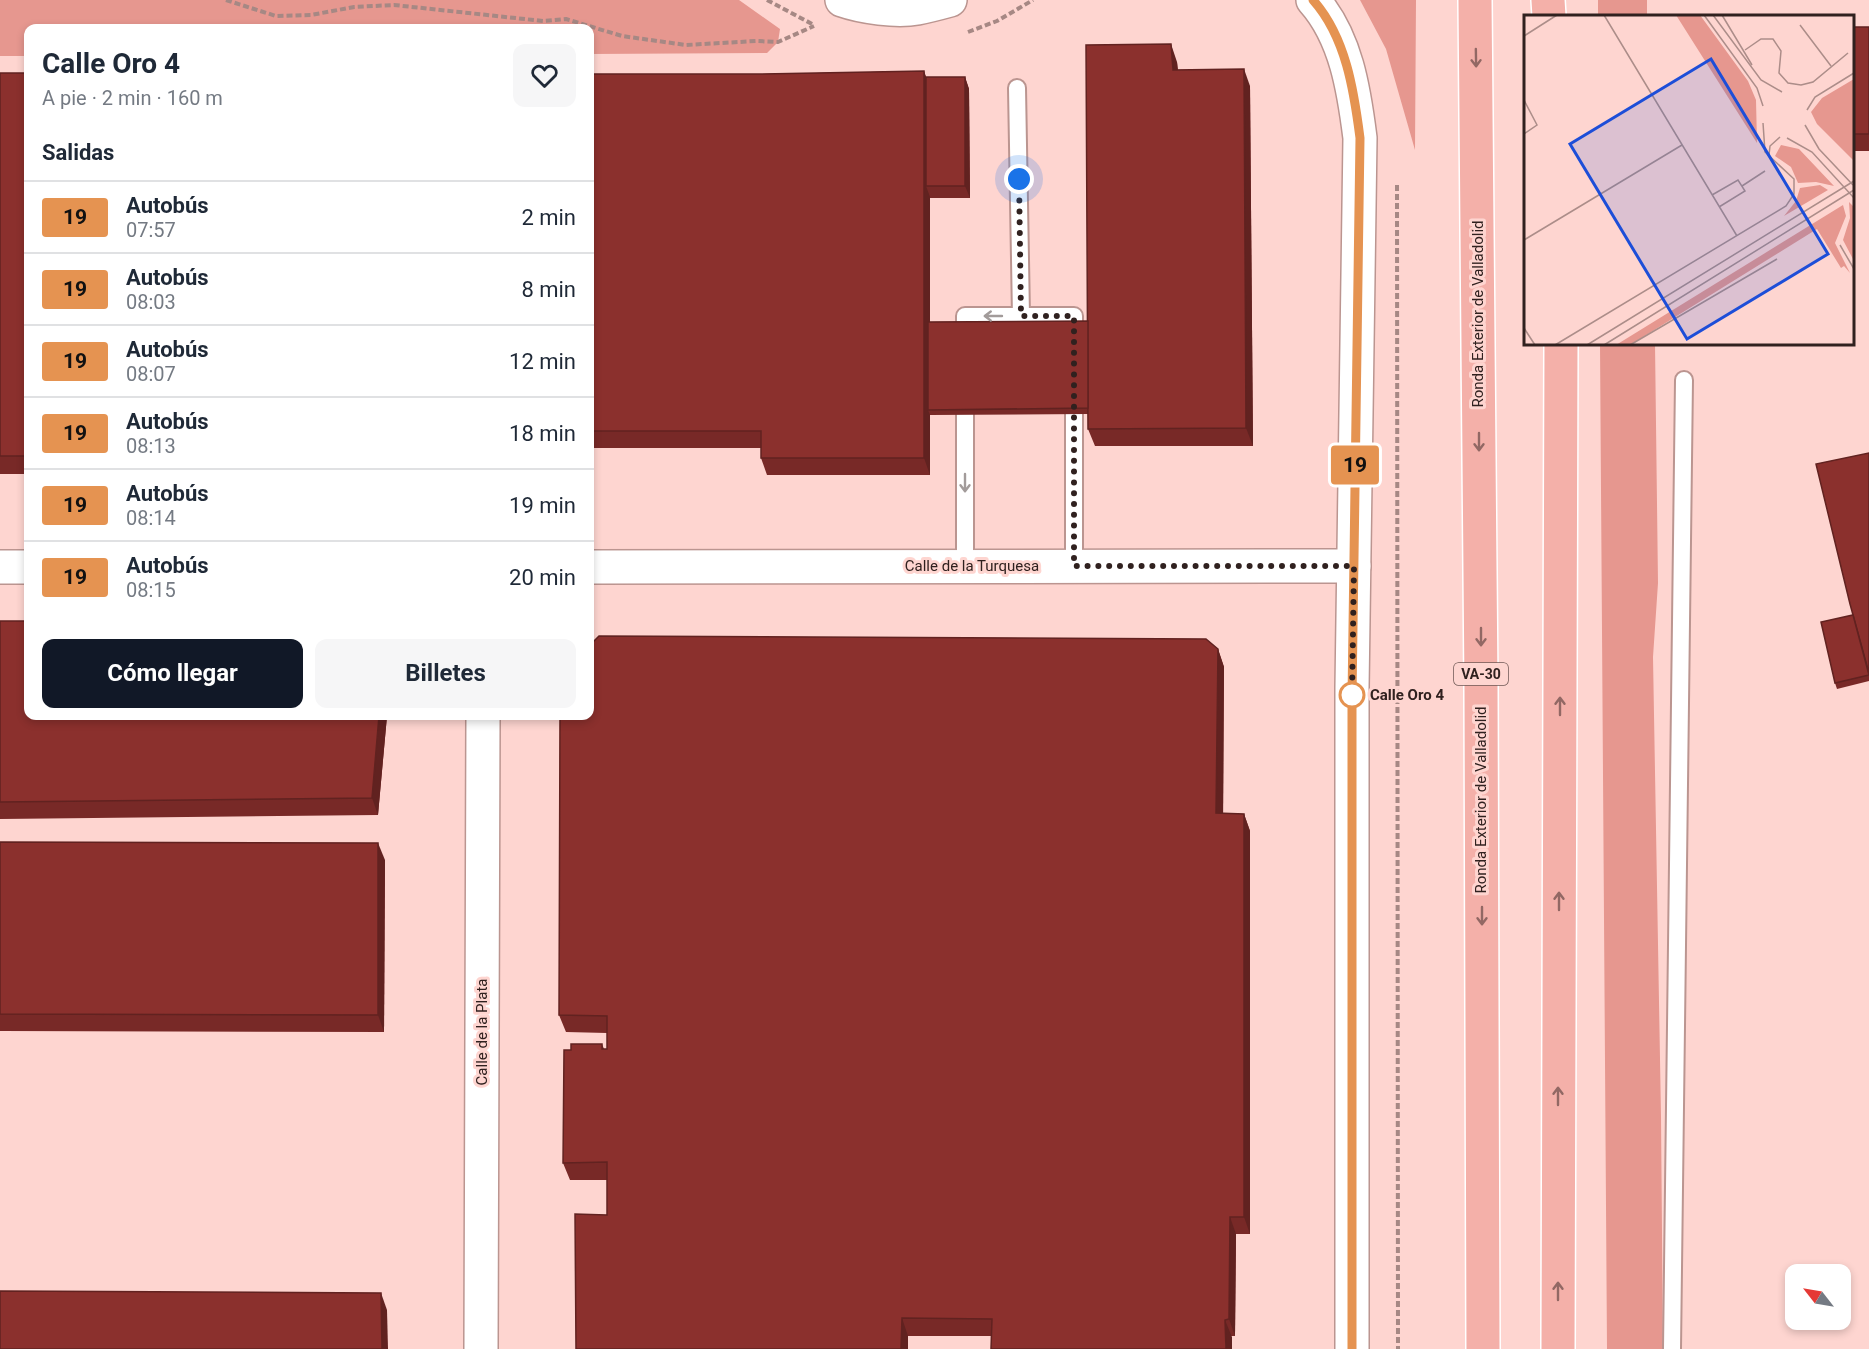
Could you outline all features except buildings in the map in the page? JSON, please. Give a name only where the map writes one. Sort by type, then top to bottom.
[{"type":"highway","name":"Ronda Exterior de Valladolid","points":[[1475,0],[1481,674],[1483,1349]]},
{"type":"highway","points":[[1548,0],[1549,15]]},
{"type":"highway","points":[[1558,1349],[1561,345]]},
{"type":"street","points":[[843,0],[853,4],[882,8],[915,9],[950,0]]},
{"type":"street","points":[[1313,0],[1337,37],[1354,94],[1360,138],[1354,566],[1352,1349]]},
{"type":"street","name":"Calle de la Turquesa","points":[[594,567],[1354,566]]},
{"type":"street","points":[[0,567],[24,567]]},
{"type":"street","name":"Calle de la Plata","points":[[481,1349],[483,720]]},
{"type":"lane","points":[[1017,88],[1021,316]]},
{"type":"lane","points":[[965,566],[965,316],[1074,316],[1074,566]]},
{"type":"lane","points":[[1672,1349],[1684,380]]},
{"type":"path","points":[[226,0],[276,16],[311,15],[354,7],[394,5],[543,21],[566,19],[582,24]]},
{"type":"path","points":[[594,28],[622,36],[686,45],[778,42],[814,26]]},
{"type":"path","points":[[1397,179],[1398,1349]]},
{"type":"shaded area","points":[[0,0],[739,0],[780,29],[778,42],[767,53],[594,54],[594,24],[24,24],[24,56],[0,56]]},
{"type":"shaded area","points":[[1360,0],[1416,0],[1415,150],[1386,49]]},
{"type":"shaded area","points":[[1598,0],[1647,0],[1647,15],[1598,15]]},
{"type":"shaded area","points":[[1600,345],[1655,345],[1658,583],[1653,657],[1663,1349],[1607,1349]]},
{"type":"bus line","name":"19","points":[[1313,0],[1337,37],[1354,94],[1360,138],[1352,697],[1352,1349]]},
{"type":"place","name":"Calle Oro 4","points":[[1352,695]]},
{"type":"route","points":[[1019,179],[1021,316],[1074,316],[1074,566],[1354,566],[1352,697],[1352,695]]}]
